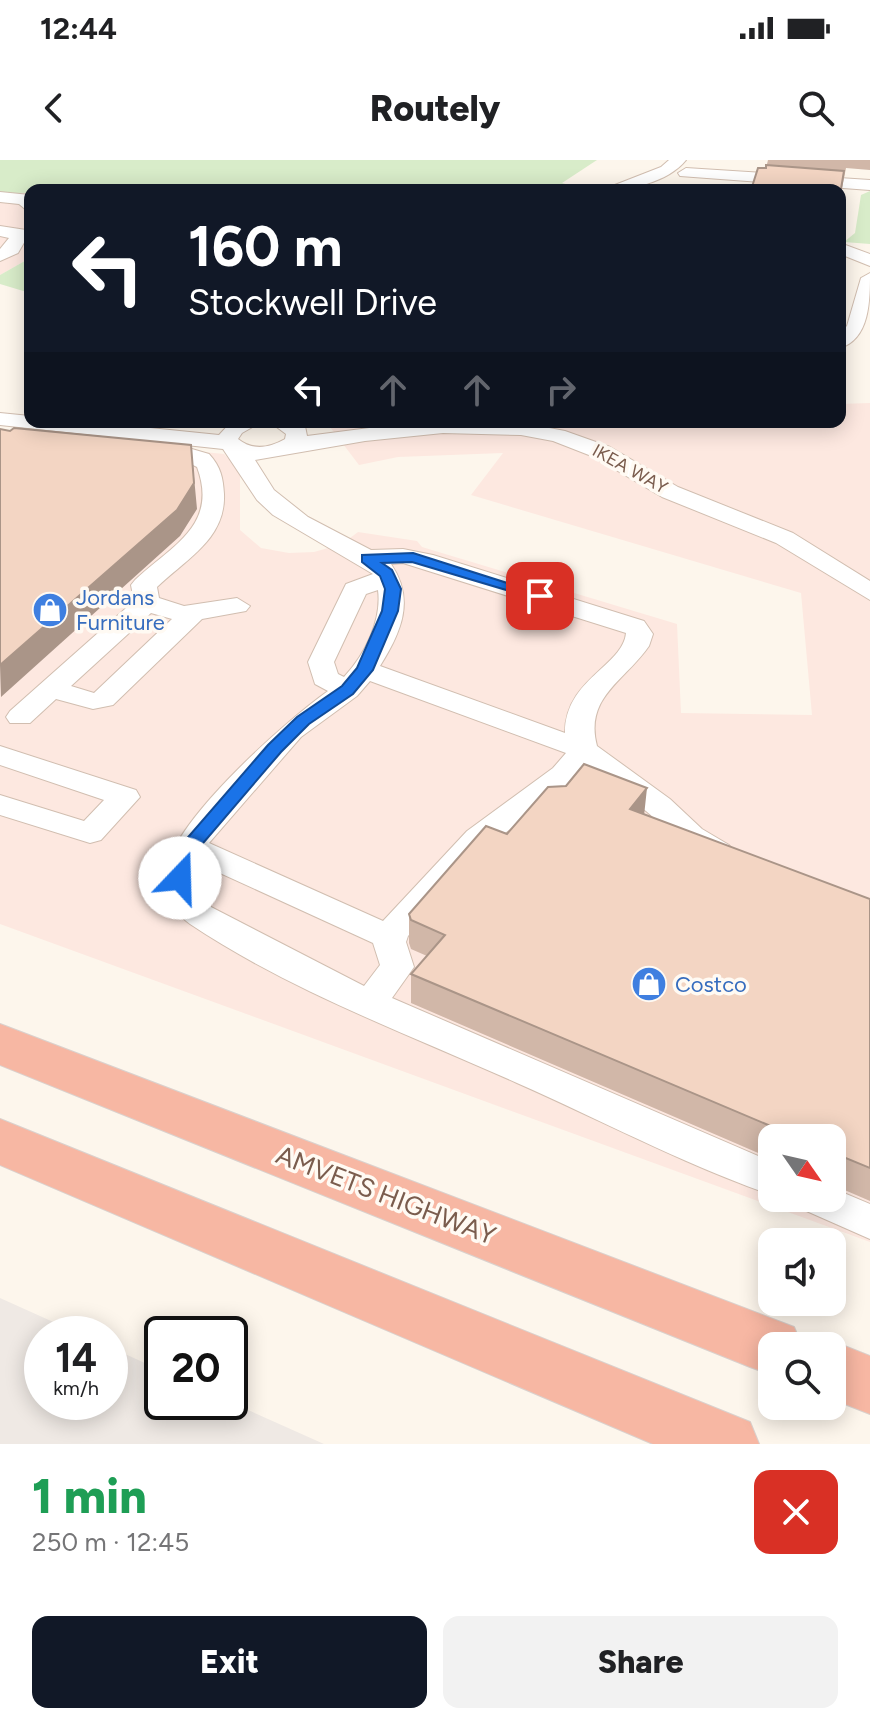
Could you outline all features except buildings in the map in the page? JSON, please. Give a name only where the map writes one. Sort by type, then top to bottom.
[{"type":"highway","name":"AMVETS HIGHWAY","points":[[0,1044],[758,1342]]},
{"type":"highway","points":[[0,1141],[727,1444]]},
{"type":"highway","points":[[846,1376],[870,1385]]},
{"type":"street","points":[[680,166],[689,184]]},
{"type":"street","points":[[628,184],[680,166],[731,183],[800,184]]},
{"type":"street","points":[[846,185],[870,185]]},
{"type":"street","points":[[0,197],[24,199]]},
{"type":"street","points":[[0,212],[24,224]]},
{"type":"street","points":[[0,231],[24,227]]},
{"type":"street","points":[[0,256],[12,249],[24,231]]},
{"type":"street","points":[[846,251],[870,261]]},
{"type":"street","points":[[846,337],[856,328],[870,278]]},
{"type":"street","name":"IKEA WAY","points":[[0,419],[24,422]]},
{"type":"street","name":"IKEA WAY","points":[[84,428],[122,432],[241,431],[258,453],[287,432],[368,433],[478,428]]},
{"type":"street","name":"IKEA WAY","points":[[505,428],[576,441],[610,456],[672,492],[775,533],[870,592]]},
{"type":"street","points":[[241,431],[247,472],[271,504],[290,518],[381,568],[391,582],[390,611],[356,680],[290,732],[190,847],[181,866],[184,895],[193,909],[217,927],[370,1003],[758,1173]]},
{"type":"street","points":[[258,484],[287,432]]},
{"type":"street","points":[[0,438],[193,456],[209,465],[212,473],[210,522],[144,585],[147,603]]},
{"type":"street","points":[[367,558],[403,556],[424,560],[635,627],[640,634],[636,646],[582,706],[576,729],[584,750]]},
{"type":"street","points":[[391,582],[370,582],[355,589],[321,662],[325,678],[356,680],[584,750],[659,806],[691,836],[744,863]]},
{"type":"street","points":[[147,603],[183,614],[237,606]]},
{"type":"street","points":[[20,717],[147,603]]},
{"type":"street","points":[[52,689],[93,701],[103,699],[194,612]]},
{"type":"street","points":[[390,937],[478,838],[563,775],[584,750]]},
{"type":"street","points":[[0,755],[125,797],[90,833],[0,805]]},
{"type":"street","points":[[190,847],[390,937]]},
{"type":"street","points":[[370,1003],[397,967],[390,937]]},
{"type":"street","points":[[846,1211],[870,1222]]},
{"type":"shaded area","points":[[24,192],[24,261],[0,275],[0,193]]},
{"type":"shaded area","points":[[870,403],[870,1242],[846,1233],[846,1228],[832,1228],[788,1212],[846,1212],[846,1124],[758,1124],[758,1201],[0,924],[0,432],[224,454],[240,471],[240,530],[261,548],[289,553],[314,552],[342,544],[358,532],[417,541],[422,547],[677,624],[681,713],[812,715],[801,593],[471,495],[503,453],[398,457],[359,465],[331,428],[846,428],[846,404]]},
{"type":"shaded area","points":[[0,1298],[40,1316],[24,1316],[24,1420],[128,1420],[128,1355],[144,1363],[144,1420],[248,1420],[248,1410],[324,1444],[0,1444]]},
{"type":"green space","points":[[0,160],[597,160],[562,183],[565,184],[24,184],[24,193],[0,193]]},
{"type":"green space","points":[[870,191],[870,244],[846,242],[855,233],[861,195]]},
{"type":"green space","points":[[24,261],[24,291],[0,284],[0,275]]},
{"type":"place","name":"Jordans Furniture","points":[[50,610]]},
{"type":"place","name":"Costco","points":[[649,984]]},
{"type":"route","points":[[180,878],[184,856],[190,847],[274,748],[303,720],[347,690],[365,670],[380,638],[393,596],[386,574],[367,558],[403,556],[424,560],[540,596]]}]
